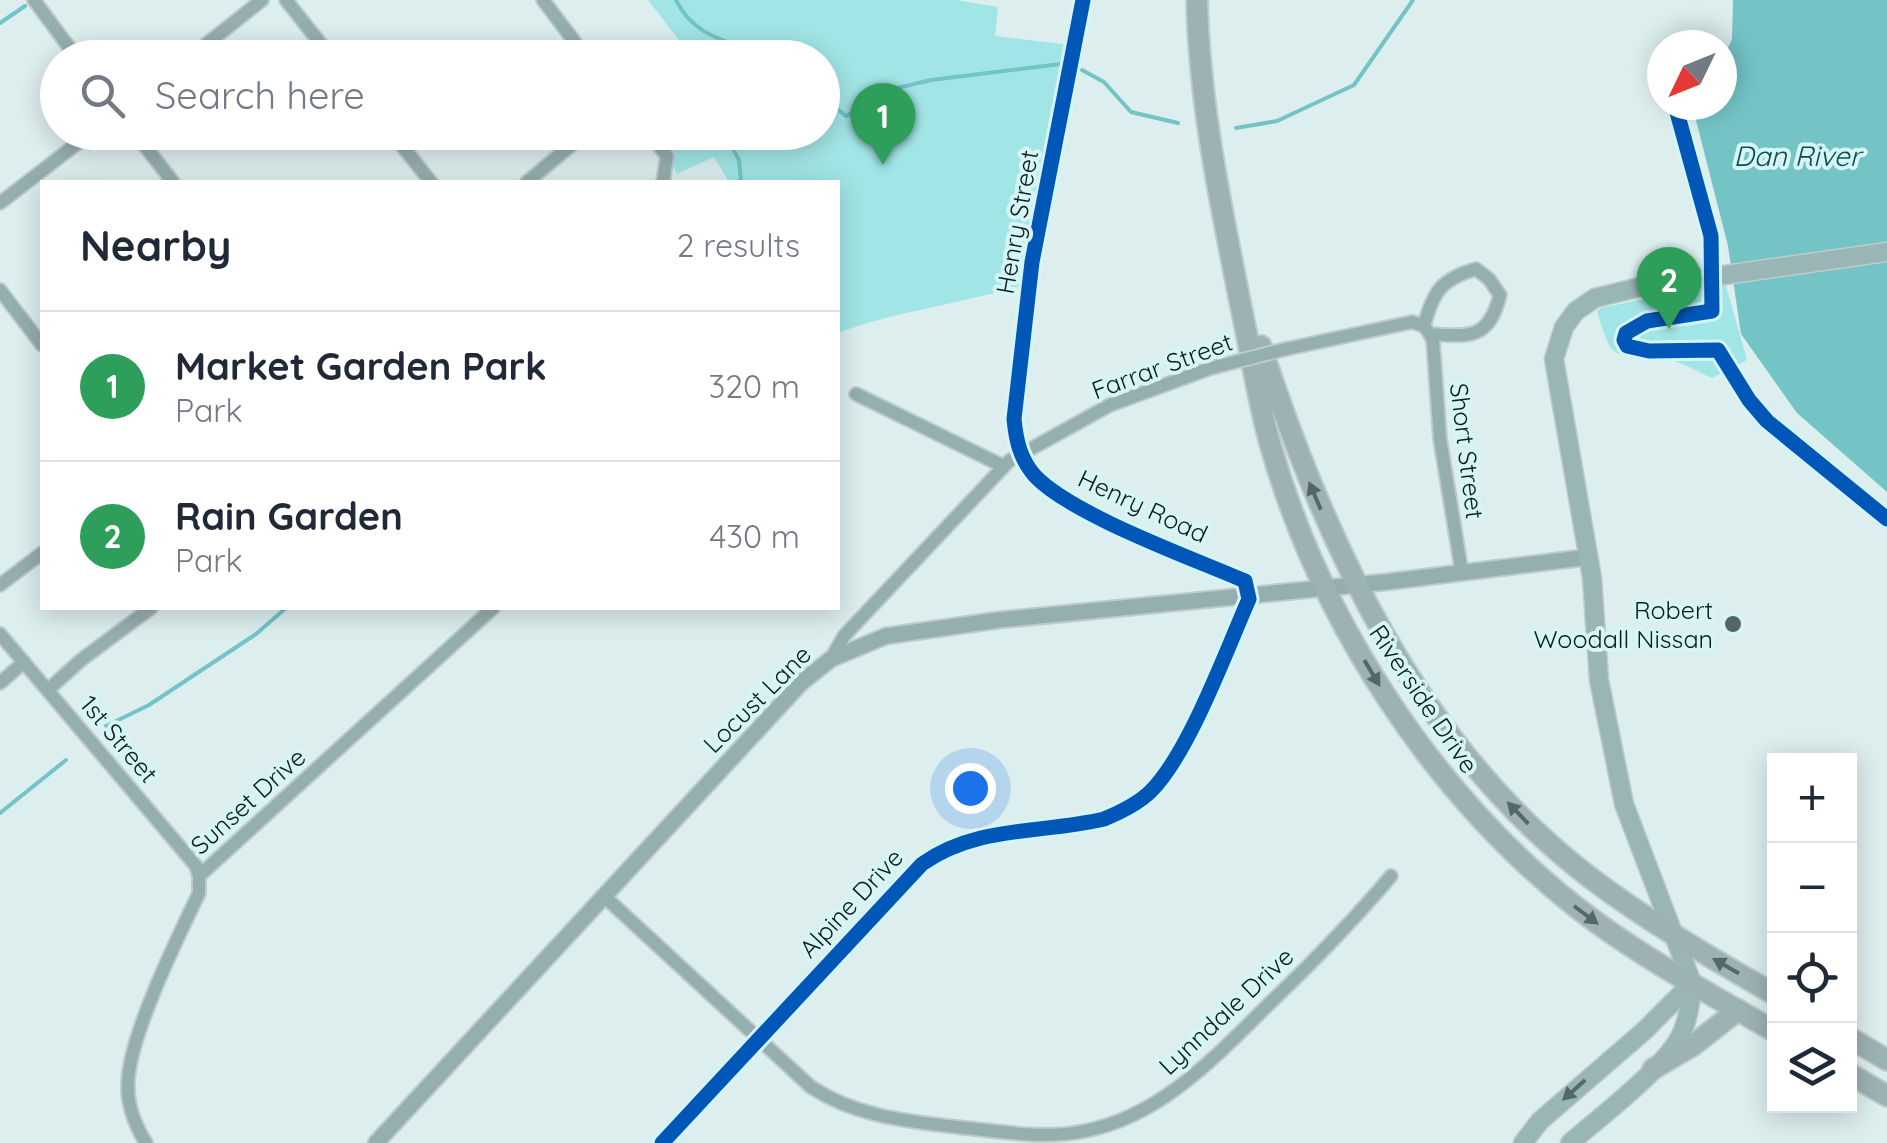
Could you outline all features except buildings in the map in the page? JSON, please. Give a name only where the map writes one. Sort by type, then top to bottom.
[{"type":"main road","name":"Riverside Drive","points":[[1197,0],[1204,93],[1230,254],[1270,445],[1326,587],[1376,681],[1411,734],[1475,814],[1538,876],[1576,908],[1767,1027]]},
{"type":"main road","points":[[1570,1143],[1653,1068],[1680,1038],[1690,1008],[1692,983],[1635,840],[1599,680],[1589,557],[1562,422],[1554,358],[1564,326],[1576,311],[1595,298],[1640,287],[1887,252]]},
{"type":"main road","name":"Riverside Drive","points":[[1230,254],[1292,440],[1356,584],[1412,681],[1458,746],[1499,793],[1586,875],[1677,938],[1767,990]]},
{"type":"main road","points":[[1524,1143],[1540,1121],[1692,983]]},
{"type":"main road","points":[[1653,1068],[1692,1046],[1738,1010]]},
{"type":"main road","points":[[1630,1042],[1653,1068]]},
{"type":"main road","points":[[1857,1042],[1887,1060]]},
{"type":"main road","points":[[1857,1078],[1887,1096]]},
{"type":"street","points":[[34,0],[64,40]]},
{"type":"street","points":[[212,40],[262,0]]},
{"type":"street","points":[[286,0],[318,40]]},
{"type":"street","points":[[543,0],[574,40]]},
{"type":"street","name":"Henry Street","points":[[1020,453],[1014,418],[1032,262],[1082,0]]},
{"type":"street","points":[[0,203],[69,150]]},
{"type":"street","points":[[148,150],[170,180]]},
{"type":"street","points":[[405,150],[428,180]]},
{"type":"street","points":[[529,180],[565,150]]},
{"type":"street","points":[[662,150],[668,163],[663,180]]},
{"type":"street","name":"Farrar Street","points":[[831,659],[844,636],[1003,466],[1020,453],[1110,405],[1211,368],[1412,322],[1427,330],[1472,334],[1484,329],[1496,312],[1500,295],[1490,279],[1476,269],[1453,276],[1438,290],[1427,330]]},
{"type":"street","points":[[0,290],[40,341]]},
{"type":"street","name":"Short Street","points":[[1427,330],[1433,341],[1440,439],[1462,573]]},
{"type":"street","points":[[856,394],[1003,466]]},
{"type":"street","name":"Henry Road","points":[[1020,453],[1035,476],[1050,489],[1089,512],[1245,581],[1250,594]]},
{"type":"street","points":[[0,584],[40,554]]},
{"type":"street","points":[[1326,587],[1589,557]]},
{"type":"street","name":"Locust Lane","points":[[376,1143],[802,682],[831,659],[886,636],[1326,587]]},
{"type":"street","name":"Alpine Drive","points":[[662,1143],[893,891],[941,850],[974,838],[1104,819],[1142,799],[1175,759],[1250,594]]},
{"type":"street","points":[[48,690],[148,610]]},
{"type":"street","name":"Sunset Drive","points":[[146,1143],[130,1106],[131,1060],[199,892],[199,876],[492,610]]},
{"type":"street","name":"1st Street","points":[[0,634],[196,866],[199,876]]},
{"type":"street","points":[[0,684],[24,662]]},
{"type":"street","name":"Lynndale Drive","points":[[605,897],[811,1087],[841,1104],[900,1121],[1033,1135],[1087,1131],[1140,1112],[1181,1085],[1343,933],[1391,876]]},
{"type":"shaded area","points":[[648,0],[956,0],[998,7],[995,36],[1071,45],[1035,230],[1020,286],[840,332],[840,180],[728,180],[714,157],[677,174],[665,150],[840,150],[840,40],[679,40]]},
{"type":"shaded area","points":[[1725,282],[1747,360],[1712,378],[1673,360],[1620,354],[1608,343],[1597,311],[1601,308]]},
{"type":"water","name":"Dan River","points":[[1733,0],[1887,0],[1887,492],[1797,413],[1741,334],[1728,246],[1696,120],[1737,120],[1737,30],[1732,30]]},
{"type":"waterway","points":[[676,0],[699,28],[722,40]]},
{"type":"waterway","points":[[1236,128],[1277,121],[1354,85],[1413,0]]},
{"type":"waterway","points":[[0,23],[25,6]]},
{"type":"waterway","points":[[840,111],[846,116],[893,89],[931,80],[1061,64]]},
{"type":"waterway","points":[[1082,70],[1104,82],[1131,112],[1178,123]]},
{"type":"waterway","points":[[734,151],[741,180]]},
{"type":"waterway","points":[[106,726],[149,705],[256,634],[284,610]]},
{"type":"waterway","points":[[0,813],[66,760]]},
{"type":"cycle path","points":[[662,1143],[922,864],[943,851],[987,837],[1104,819],[1151,791],[1193,727],[1249,599],[1245,581],[1134,534],[1052,491],[1030,470],[1018,442],[1014,419],[1032,262],[1083,0]]},
{"type":"cycle path","points":[[1679,120],[1711,236],[1712,311],[1647,321],[1626,333],[1627,346],[1649,351],[1718,350],[1767,421],[1887,519]]},
{"type":"place","name":"Market Garden Park","points":[[883,165]]},
{"type":"place","name":"Rain Garden","points":[[1669,329]]},
{"type":"place","name":"Robert Woodall Nissan","points":[[1733,624]]}]
